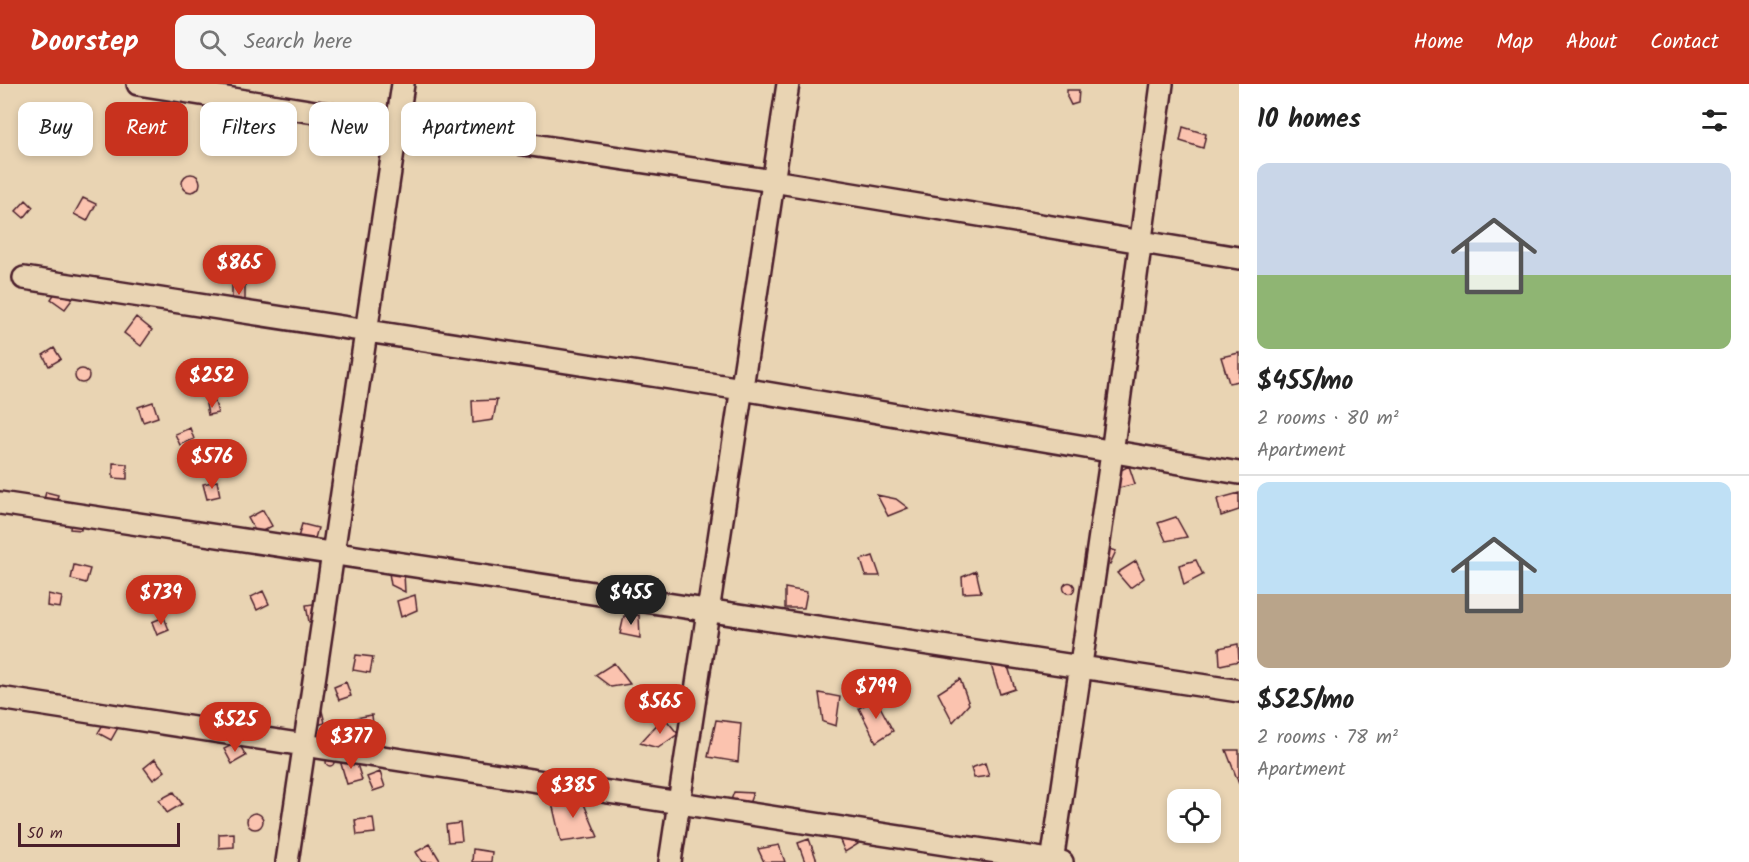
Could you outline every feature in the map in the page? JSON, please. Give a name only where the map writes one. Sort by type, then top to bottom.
[{"type":"street","points":[[138,84],[773,181],[1239,258]]},
{"type":"street","points":[[287,862],[403,84]]},
{"type":"street","points":[[670,862],[788,84]]},
{"type":"street","points":[[0,698],[1055,862],[1080,667],[1112,453],[1162,84]]},
{"type":"street","points":[[24,278],[742,389],[1239,473]]},
{"type":"street","points":[[0,502],[1239,691]]},
{"type":"building","points":[[1067,90],[1079,90],[1078,103],[1071,105],[1067,97]]},
{"type":"building","points":[[1183,127],[1206,134],[1203,148],[1180,141]]},
{"type":"building","points":[[191,174],[197,177],[200,183],[197,189],[191,192],[185,189],[182,183],[185,177]]},
{"type":"building","points":[[83,198],[96,204],[87,221],[74,214]]},
{"type":"building","points":[[26,200],[33,207],[24,218],[16,211]]},
{"type":"building","points":[[245,284],[245,307],[232,307],[232,285]]},
{"type":"building","points":[[59,287],[74,297],[65,309],[51,299]]},
{"type":"building","points":[[136,317],[152,330],[141,346],[124,333]]},
{"type":"building","points":[[54,348],[61,359],[49,366],[43,355]]},
{"type":"building","points":[[1239,353],[1239,381],[1229,383],[1221,357]]},
{"type":"building","points":[[79,369],[85,369],[89,376],[85,383],[79,383],[75,379],[75,373]]},
{"type":"building","points":[[497,400],[493,420],[473,423],[472,401]]},
{"type":"building","points":[[153,402],[158,417],[143,422],[138,407]]},
{"type":"building","points":[[215,402],[218,413],[208,415],[206,404]]},
{"type":"building","points":[[190,428],[194,439],[180,445],[175,434]]},
{"type":"building","points":[[113,463],[127,464],[127,479],[113,478]]},
{"type":"building","points":[[1129,466],[1135,484],[1119,488],[1113,474]]},
{"type":"building","points":[[217,481],[220,496],[207,499],[203,484]]},
{"type":"building","points":[[46,492],[58,495],[54,510],[42,507]]},
{"type":"building","points":[[1239,493],[1239,510],[1221,516],[1217,499]]},
{"type":"building","points":[[877,495],[896,499],[908,508],[888,516]]},
{"type":"building","points":[[263,510],[272,526],[257,534],[248,518]]},
{"type":"building","points":[[71,515],[83,516],[81,530],[70,529]]},
{"type":"building","points":[[1176,517],[1187,537],[1166,541],[1158,523]]},
{"type":"building","points":[[302,524],[318,528],[313,545],[297,541]]},
{"type":"building","points":[[1101,546],[1116,551],[1110,564],[1100,559]]},
{"type":"building","points":[[873,556],[880,576],[866,576],[861,560]]},
{"type":"building","points":[[1196,560],[1203,575],[1184,585],[1179,565]]},
{"type":"building","points":[[1136,561],[1144,578],[1130,588],[1117,573]]},
{"type":"building","points":[[74,565],[90,569],[86,583],[71,579]]},
{"type":"building","points":[[976,571],[981,592],[963,593],[962,577]]},
{"type":"building","points":[[389,573],[404,574],[405,592],[391,585]]},
{"type":"building","points":[[1069,582],[1075,588],[1069,594],[1063,588]]},
{"type":"building","points":[[785,588],[807,592],[804,608],[785,608]]},
{"type":"building","points":[[263,591],[269,604],[257,610],[251,597]]},
{"type":"building","points":[[48,594],[62,597],[60,608],[47,606]]},
{"type":"building","points":[[415,595],[417,610],[401,617],[397,601]]},
{"type":"building","points":[[319,603],[321,620],[309,622],[306,605]]},
{"type":"building","points":[[639,615],[640,638],[620,634],[624,616]]},
{"type":"building","points":[[164,617],[169,630],[157,635],[152,622]]},
{"type":"building","points":[[1238,644],[1239,661],[1220,665],[1219,648]]},
{"type":"building","points":[[356,655],[373,657],[370,673],[353,670]]},
{"type":"building","points":[[1006,660],[1015,689],[1000,694],[991,665]]},
{"type":"building","points":[[614,663],[630,684],[611,687],[595,675]]},
{"type":"building","points":[[960,679],[969,704],[953,722],[938,693]]},
{"type":"building","points":[[346,682],[351,696],[339,700],[334,687]]},
{"type":"building","points":[[819,693],[840,697],[836,726],[823,722]]},
{"type":"building","points":[[876,699],[893,731],[876,742],[859,708]]},
{"type":"building","points":[[322,711],[325,723],[313,726],[311,713]]},
{"type":"building","points":[[372,715],[373,725],[357,728],[355,718]]},
{"type":"building","points":[[108,716],[120,724],[111,740],[98,733]]},
{"type":"building","points":[[664,717],[678,734],[658,748],[640,743]]},
{"type":"building","points":[[716,720],[741,723],[738,762],[708,757]]},
{"type":"building","points":[[238,742],[246,756],[232,764],[224,749]]},
{"type":"building","points":[[1226,750],[1239,750],[1239,784]]},
{"type":"building","points":[[339,757],[355,758],[362,780],[347,784]]},
{"type":"building","points":[[330,758],[334,762],[330,766],[326,762]]},
{"type":"building","points":[[155,759],[165,771],[153,780],[144,768]]},
{"type":"building","points":[[985,763],[989,776],[974,778],[971,768]]},
{"type":"building","points":[[380,772],[385,787],[373,791],[367,777]]},
{"type":"building","points":[[578,790],[598,837],[561,842],[552,803]]},
{"type":"building","points":[[174,792],[182,804],[167,813],[159,800]]},
{"type":"building","points":[[734,792],[753,793],[747,809],[728,808]]},
{"type":"building","points":[[255,813],[261,815],[263,821],[261,827],[255,829],[249,827],[247,821],[249,815]]},
{"type":"building","points":[[373,818],[375,833],[357,835],[355,820]]},
{"type":"building","points":[[460,823],[462,841],[448,842],[446,825]]},
{"type":"building","points":[[851,831],[858,844],[845,852],[838,836]]},
{"type":"building","points":[[234,833],[234,847],[219,848],[219,834]]},
{"type":"building","points":[[809,839],[817,861],[805,862],[798,843]]},
{"type":"building","points":[[430,844],[441,862],[422,862],[416,852]]},
{"type":"building","points":[[779,845],[785,862],[764,862],[758,849]]},
{"type":"building","points":[[473,849],[492,852],[491,862],[472,862]]}]
